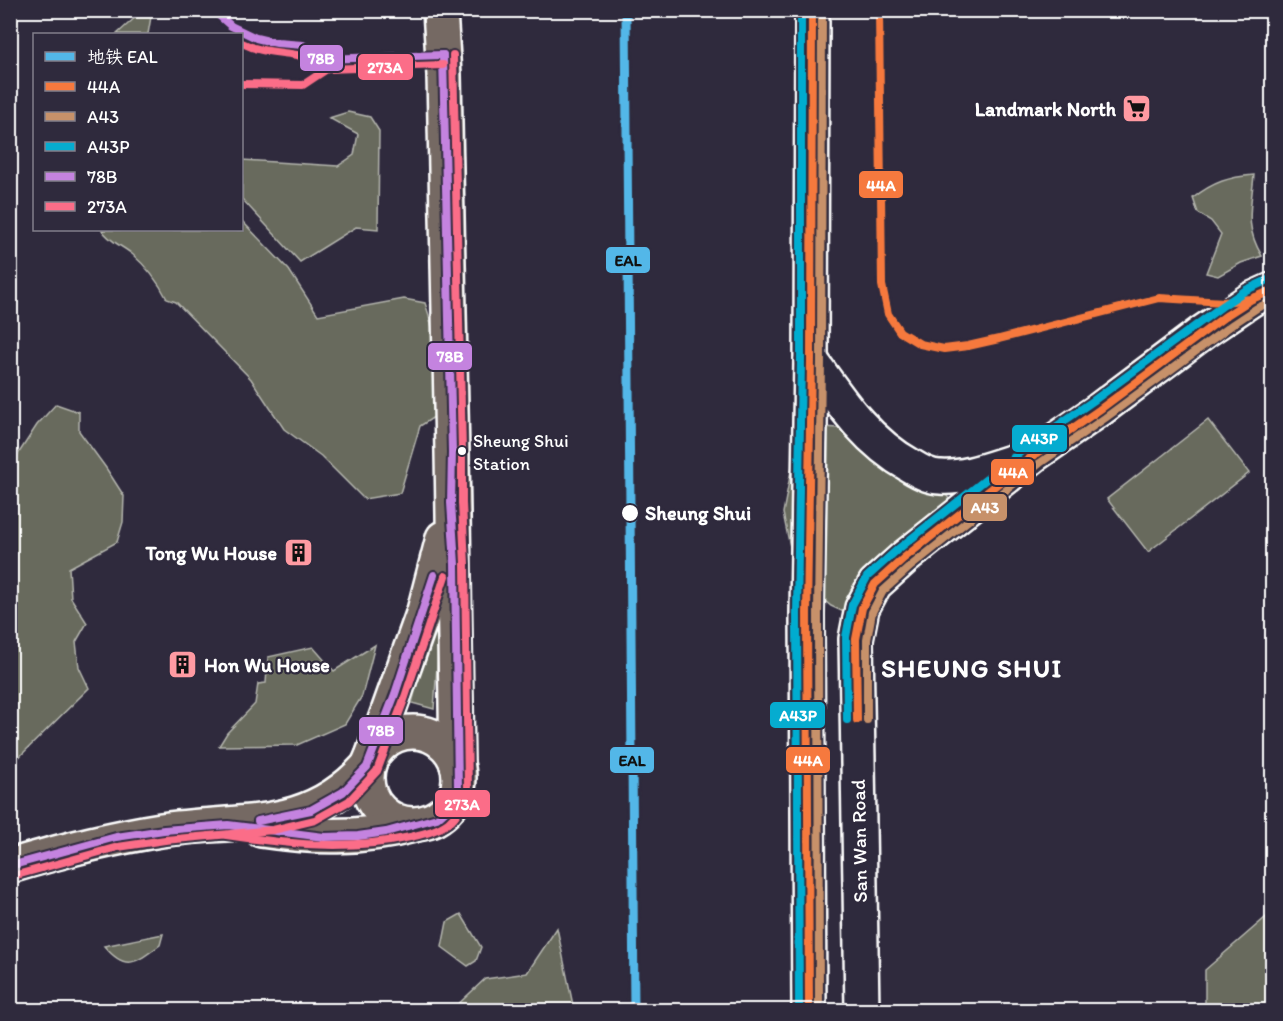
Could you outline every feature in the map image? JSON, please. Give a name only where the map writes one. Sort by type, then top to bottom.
[{"type":"main road","points":[[228,825],[324,837],[386,832],[437,818],[446,810],[458,789],[444,75],[440,10]]},
{"type":"main road","points":[[414,825],[390,819],[381,812],[368,791],[366,779],[370,761],[423,611],[452,503]]},
{"type":"main road","points":[[10,866],[116,837],[271,820],[311,810],[342,792],[370,761],[379,746],[389,738],[411,731],[435,737],[445,744],[457,765]]},
{"type":"street","points":[[809,1011],[807,614],[811,360],[812,10]]},
{"type":"street","name":"San Wan Road","points":[[862,1011],[856,639],[862,608],[875,584],[904,558],[1034,455],[1227,315],[1252,299],[1272,290]]},
{"type":"street","points":[[811,360],[851,417],[894,457],[920,471],[939,478],[958,476],[1034,455]]},
{"type":"green space","points":[[135,11],[152,11],[148,33],[118,33],[138,15]]},
{"type":"green space","points":[[348,112],[370,117],[379,131],[378,229],[356,227],[300,262],[243,200],[243,160],[338,166],[354,155],[358,134],[329,118]]},
{"type":"green space","points":[[1254,175],[1250,217],[1256,245],[1262,256],[1241,263],[1218,276],[1206,273],[1221,234],[1211,221],[1198,213],[1193,198],[1222,181]]},
{"type":"green space","points":[[243,222],[289,270],[318,315],[404,299],[425,303],[435,345],[434,417],[420,426],[400,493],[364,499],[321,456],[284,429],[251,379],[176,302],[167,299],[152,275],[137,259],[103,231],[243,231]]},
{"type":"green space","points":[[56,404],[79,412],[79,431],[124,496],[123,522],[117,542],[69,568],[71,598],[87,623],[76,642],[79,667],[89,688],[11,765],[11,465],[37,425]]},
{"type":"green space","points":[[1208,420],[1249,473],[1148,552],[1107,499]]},
{"type":"green space","points":[[824,427],[876,431],[923,458],[949,499],[947,509],[908,579],[878,578],[844,612],[831,606],[796,576],[783,513],[796,444]]},
{"type":"green space","points":[[438,607],[441,608],[434,709],[412,703]]},
{"type":"green space","points":[[375,645],[362,696],[345,724],[297,745],[219,746],[227,733],[255,704],[258,684],[266,683],[268,657],[313,647],[334,671]]},
{"type":"green space","points":[[1272,912],[1272,1010],[1205,1010],[1205,970]]},
{"type":"green space","points":[[461,914],[481,947],[476,961],[468,966],[442,947],[447,922]]},
{"type":"green space","points":[[557,928],[574,1010],[452,1010],[485,979],[527,973]]},
{"type":"green space","points":[[163,934],[160,945],[132,962],[119,960],[104,946]]},
{"type":"metro line","name":"EAL","points":[[626,10],[634,1010]]},
{"type":"transit line","name":"78B","points":[[213,10],[231,26],[256,38],[277,43],[303,45],[323,59],[443,55]]},
{"type":"transit line","name":"A43P","points":[[799,1010],[797,614],[801,360],[801,10]]},
{"type":"transit line","name":"44A","points":[[809,1010],[807,614],[811,360],[812,10]]},
{"type":"transit line","name":"A43","points":[[819,1010],[818,614],[822,10]]},
{"type":"transit line","name":"44A","points":[[879,10],[882,285],[888,314],[900,332],[920,344],[944,349],[999,339],[1159,298],[1224,302],[1262,295]]},
{"type":"transit line","name":"273A","points":[[243,43],[263,50],[297,55],[317,68]]},
{"type":"transit line","name":"78B","points":[[10,866],[116,837],[164,830],[228,825],[324,837],[386,832],[437,818],[446,810],[458,789],[443,55]]},
{"type":"transit line","name":"273A","points":[[226,835],[318,845],[364,844],[410,837],[435,830],[452,820],[468,792],[453,55]]},
{"type":"transit line","name":"273A","points":[[243,84],[303,85],[327,69],[443,65]]},
{"type":"transit line","name":"A43P","points":[[847,720],[846,637],[852,605],[867,577],[897,550],[1028,446],[1221,307],[1246,290],[1268,280]]},
{"type":"transit line","name":"44A","points":[[857,720],[856,639],[862,608],[875,584],[904,558],[1034,455],[1227,315],[1252,299],[1272,290]]},
{"type":"transit line","name":"A43","points":[[867,720],[867,640],[872,612],[883,591],[1040,463],[1233,324],[1272,301]]},
{"type":"transit line","name":"78B","points":[[258,821],[311,810],[343,792],[367,767],[395,694],[434,575]]},
{"type":"transit line","name":"273A","points":[[13,876],[118,847],[165,840],[273,830],[315,820],[349,801],[377,771],[405,697],[445,576]]},
{"type":"place","name":"Landmark North","points":[[1137,109]]},
{"type":"place","name":"Sheung Shui Station","points":[[462,451]]},
{"type":"place","name":"Sheung Shui","points":[[630,513]]},
{"type":"place","name":"Tong Wu House","points":[[298,553]]},
{"type":"place","name":"Hon Wu House","points":[[183,665]]},
{"type":"district","name":"SHEUNG SHUI","points":[[972,668]]}]
